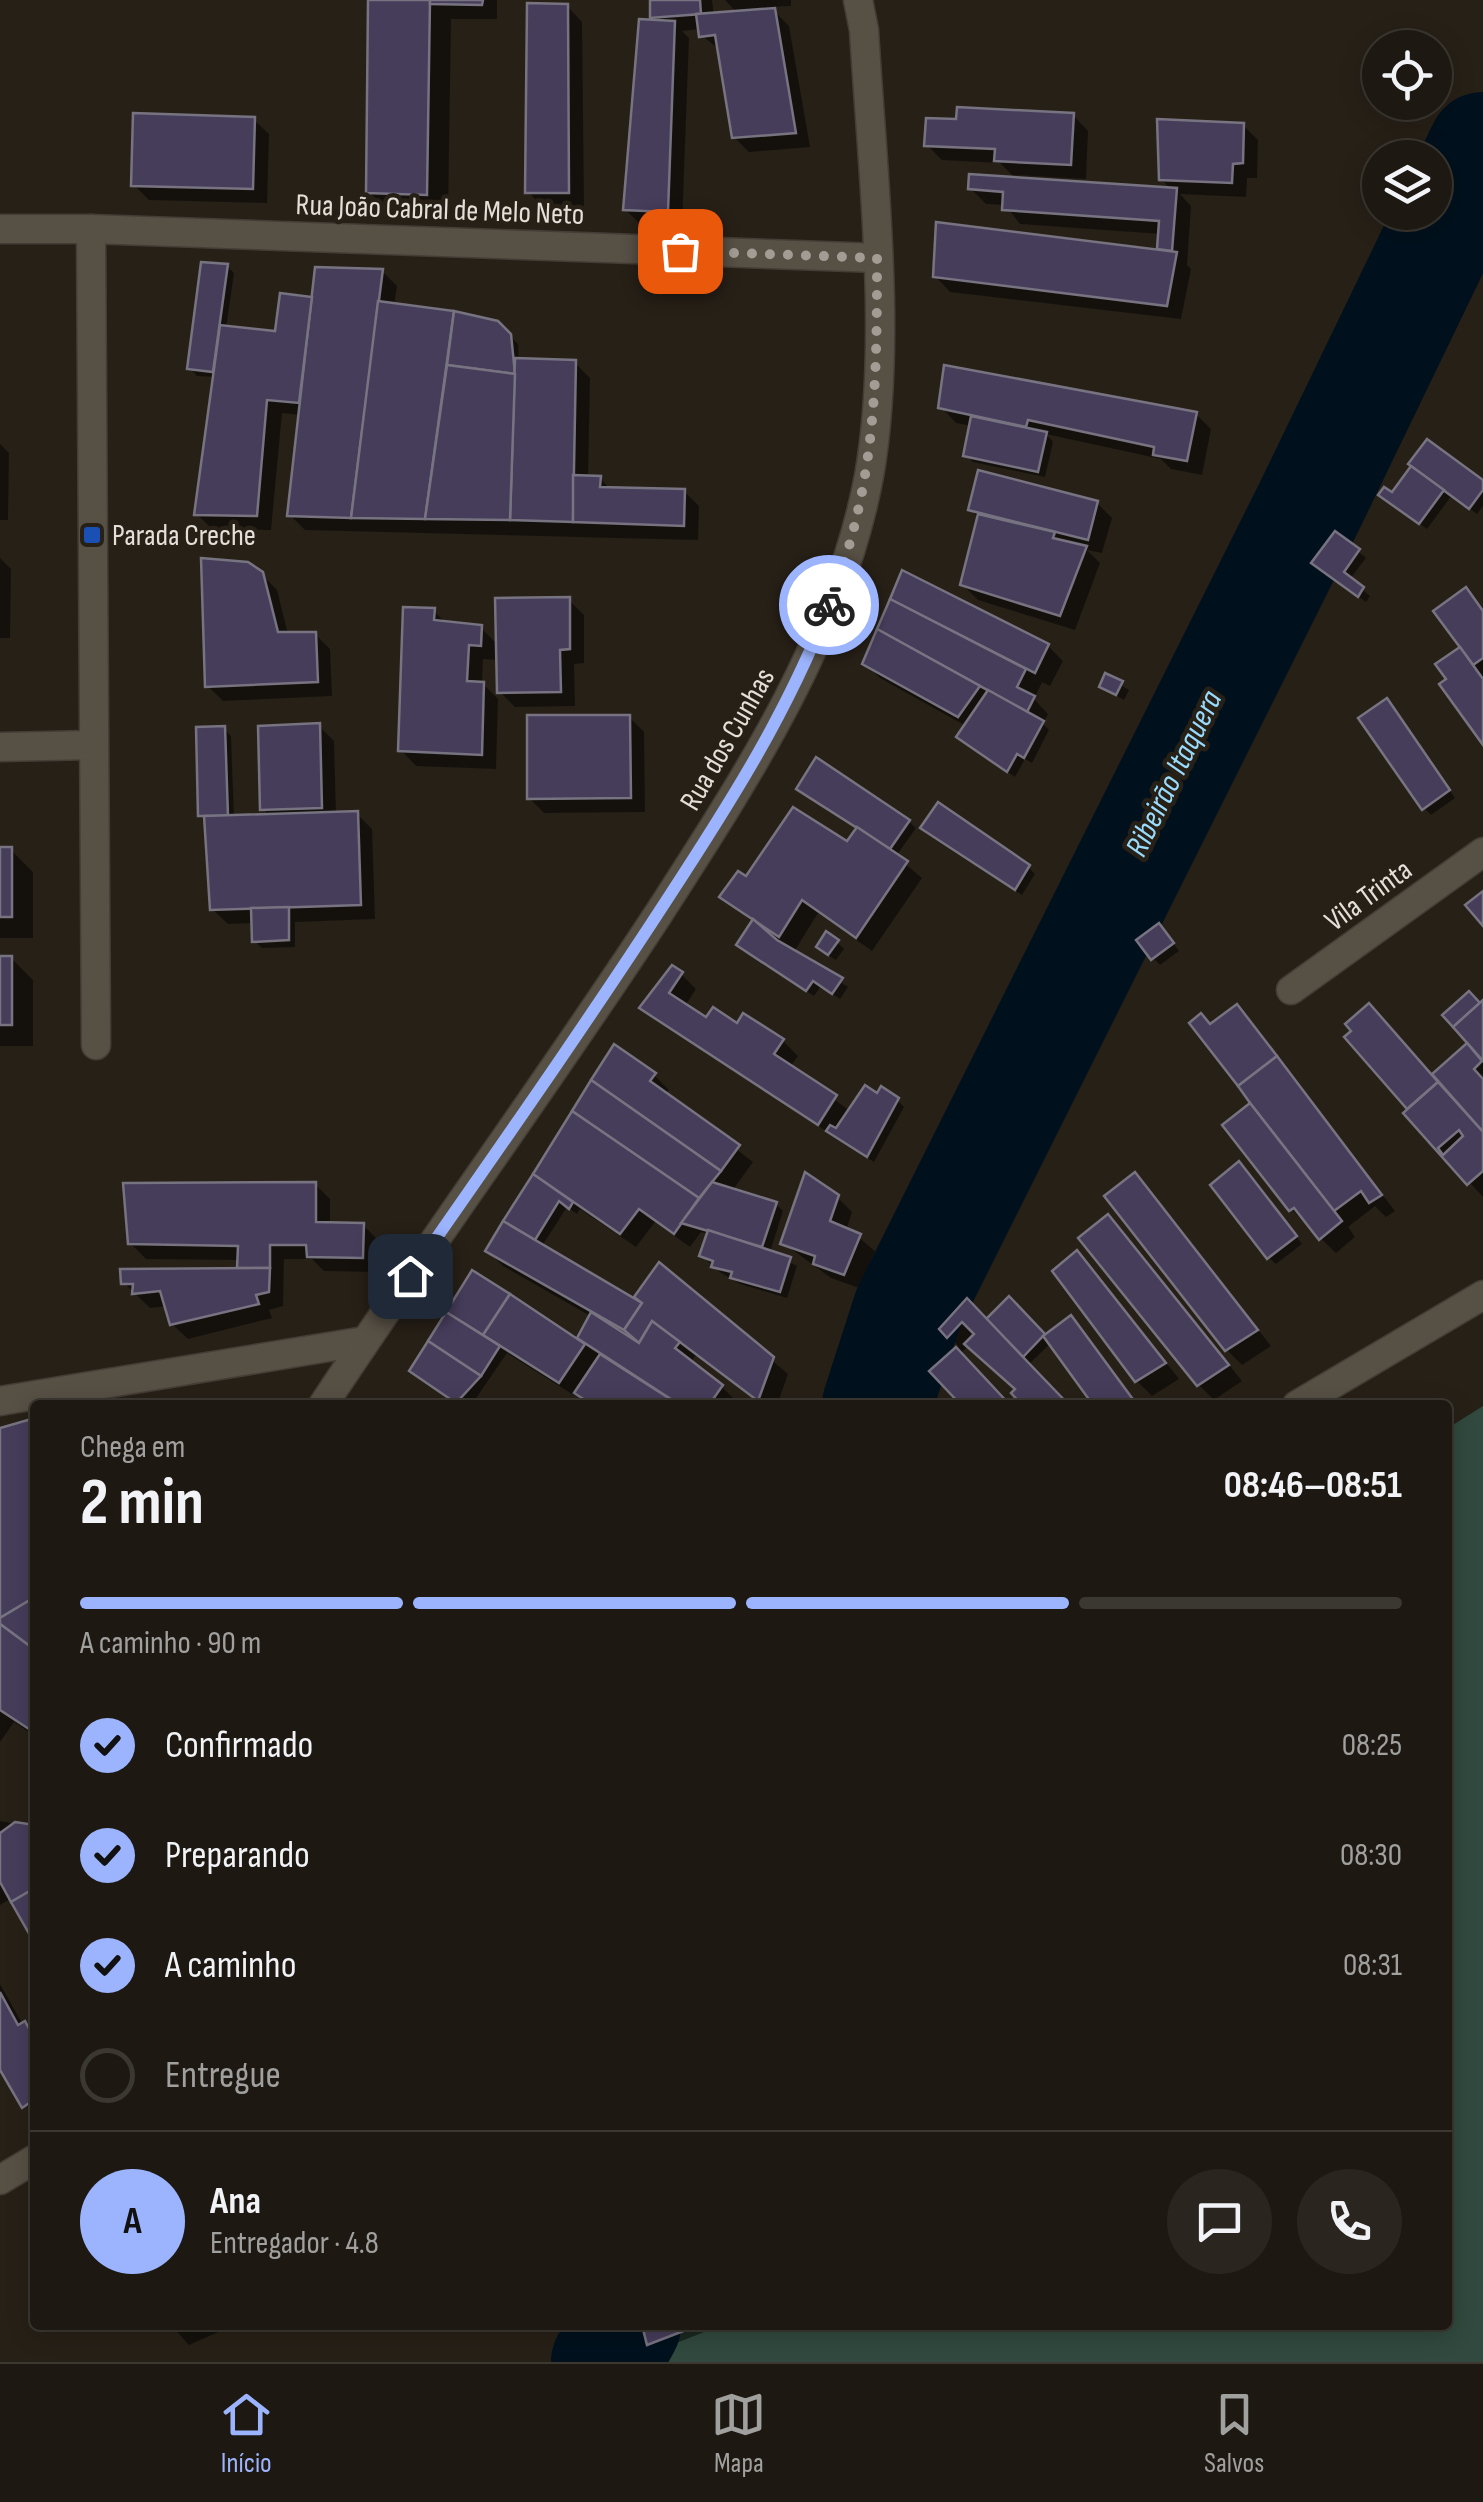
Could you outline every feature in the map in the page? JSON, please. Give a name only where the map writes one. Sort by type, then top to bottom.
[{"type":"street","name":"Rua dos Cunhas","points":[[326,1400],[623,968],[714,827],[800,682],[842,574],[869,476],[877,388],[877,258],[864,30],[858,0]]},
{"type":"street","name":"Rua João Cabral de Melo Neto","points":[[0,229],[92,228],[877,258]]},
{"type":"street","points":[[92,228],[96,1045]]},
{"type":"street","points":[[0,747],[92,746]]},
{"type":"street","name":"Vila Trinta","points":[[1291,990],[1483,852]]},
{"type":"street","points":[[1305,1400],[1483,1295]]},
{"type":"street","points":[[0,1401],[365,1342]]},
{"type":"street","points":[[0,2180],[30,2162]]},
{"type":"green space","points":[[1483,1406],[1483,2362],[660,2362],[671,2330],[1452,2330],[1452,1425]]},
{"type":"building","points":[[368,0],[430,0],[427,195],[366,193]]},
{"type":"building","points":[[430,0],[483,0],[482,5],[430,4]]},
{"type":"building","points":[[650,0],[700,0],[701,14],[650,18]]},
{"type":"building","points":[[527,3],[568,4],[569,193],[525,193]]},
{"type":"building","points":[[775,8],[796,133],[732,138],[715,35],[699,37],[696,14]]},
{"type":"building","points":[[639,19],[675,21],[668,212],[623,210]]},
{"type":"building","points":[[957,107],[1074,113],[1071,165],[994,161],[995,149],[924,146],[926,118],[956,119]]},
{"type":"building","points":[[133,113],[255,117],[253,189],[131,186]]},
{"type":"building","points":[[1157,119],[1244,123],[1243,163],[1233,164],[1232,183],[1159,180]]},
{"type":"building","points":[[969,174],[1177,188],[1172,251],[1157,249],[1159,221],[1002,210],[1003,192],[968,189]]},
{"type":"building","points":[[936,222],[1177,252],[1167,306],[933,277]]},
{"type":"building","points":[[201,262],[228,264],[213,372],[187,369]]},
{"type":"building","points":[[315,267],[383,269],[351,518],[287,516]]},
{"type":"building","points":[[280,293],[312,297],[299,403],[267,400],[257,516],[194,515],[220,325],[275,331]]},
{"type":"building","points":[[378,301],[454,311],[425,519],[351,518]]},
{"type":"building","points":[[454,311],[498,321],[511,334],[515,374],[447,365]]},
{"type":"building","points":[[515,358],[576,360],[573,522],[510,520]]},
{"type":"building","points":[[447,365],[515,374],[510,520],[425,519]]},
{"type":"building","points":[[944,365],[1197,412],[1187,461],[1153,455],[1154,447],[1028,420],[1026,427],[938,408]]},
{"type":"building","points":[[971,416],[1047,432],[1038,472],[963,456]]},
{"type":"building","points":[[1427,439],[1483,480],[1483,490],[1469,509],[1408,464]]},
{"type":"building","points":[[1411,466],[1444,490],[1419,524],[1378,495],[1384,487],[1392,492]]},
{"type":"building","points":[[978,470],[1098,501],[1088,540],[968,510]]},
{"type":"building","points":[[573,475],[601,476],[600,487],[685,489],[684,526],[573,522]]},
{"type":"building","points":[[978,514],[1055,532],[1053,538],[1087,546],[1060,616],[960,585]]},
{"type":"building","points":[[1335,531],[1360,549],[1344,572],[1364,587],[1358,597],[1311,563]]},
{"type":"building","points":[[201,558],[248,562],[263,572],[278,632],[316,632],[318,682],[205,687]]},
{"type":"building","points":[[902,570],[1049,644],[1035,673],[890,599]]},
{"type":"building","points":[[1466,587],[1483,611],[1483,658],[1473,665],[1433,611]]},
{"type":"building","points":[[570,597],[570,649],[560,650],[561,692],[497,693],[495,598]]},
{"type":"building","points":[[890,599],[1026,669],[1017,687],[1035,696],[1027,712],[877,629]]},
{"type":"building","points":[[403,607],[435,608],[434,620],[482,625],[481,646],[469,645],[467,681],[484,682],[482,755],[398,751]]},
{"type":"building","points":[[877,629],[980,686],[958,717],[862,664]]},
{"type":"building","points":[[1460,647],[1483,679],[1483,745],[1439,684],[1446,679],[1435,664]]},
{"type":"building","points":[[1105,673],[1123,681],[1116,695],[1099,687]]},
{"type":"building","points":[[988,690],[1044,721],[1024,758],[1017,754],[1007,772],[956,737]]},
{"type":"building","points":[[1387,698],[1450,790],[1422,810],[1358,718]]},
{"type":"building","points":[[527,715],[630,715],[631,798],[527,799]]},
{"type":"building","points":[[320,723],[322,808],[260,810],[258,726]]},
{"type":"building","points":[[225,726],[228,816],[198,816],[196,727]]},
{"type":"building","points":[[816,757],[910,820],[890,849],[796,789]]},
{"type":"building","points":[[938,802],[1030,865],[1015,890],[920,828]]},
{"type":"building","points":[[793,807],[847,841],[857,827],[908,861],[856,938],[802,900],[779,937],[719,897],[738,871],[746,876]]},
{"type":"building","points":[[358,811],[361,905],[210,910],[204,816]]},
{"type":"building","points":[[0,847],[12,847],[12,917],[0,917]]},
{"type":"building","points":[[1483,891],[1483,926],[1465,905]]},
{"type":"building","points":[[289,907],[289,940],[252,942],[251,908]]},
{"type":"building","points":[[753,919],[777,940],[843,978],[832,994],[813,981],[806,991],[736,945]]},
{"type":"building","points":[[1159,923],[1174,943],[1151,960],[1136,940]]},
{"type":"building","points":[[826,931],[839,940],[828,955],[816,947]]},
{"type":"building","points":[[0,956],[12,956],[12,1025],[0,1025]]},
{"type":"building","points":[[672,965],[683,972],[669,993],[706,1017],[713,1007],[737,1023],[743,1013],[784,1039],[774,1054],[837,1095],[818,1125],[639,1008]]},
{"type":"building","points":[[1469,991],[1480,1003],[1453,1027],[1442,1015]]},
{"type":"building","points":[[1483,1000],[1483,1061],[1453,1027]]},
{"type":"building","points":[[1369,1003],[1438,1082],[1407,1109],[1344,1037],[1351,1031],[1345,1024]]},
{"type":"building","points":[[1237,1004],[1277,1056],[1238,1086],[1189,1023],[1201,1013],[1210,1024]]},
{"type":"building","points":[[1467,1043],[1482,1061],[1474,1069],[1483,1079],[1483,1132],[1432,1074]]},
{"type":"building","points":[[614,1044],[656,1073],[650,1081],[740,1145],[721,1171],[591,1080]]},
{"type":"building","points":[[1277,1056],[1382,1195],[1369,1203],[1361,1191],[1334,1211],[1250,1103],[1238,1086]]},
{"type":"building","points":[[591,1080],[721,1171],[699,1198],[572,1111]]},
{"type":"building","points":[[1438,1082],[1483,1132],[1483,1171],[1467,1185],[1403,1113]],"holes":[[[1459,1130],[1463,1136],[1443,1155],[1438,1148]]]},
{"type":"building","points":[[865,1085],[877,1093],[881,1086],[899,1098],[867,1157],[826,1131],[830,1125],[836,1128]]},
{"type":"building","points":[[1250,1103],[1342,1221],[1319,1240],[1294,1208],[1289,1211],[1222,1125]]},
{"type":"building","points":[[572,1111],[699,1198],[674,1234],[639,1209],[620,1234],[533,1174]]},
{"type":"building","points":[[1239,1161],[1297,1236],[1267,1259],[1210,1185]]},
{"type":"building","points":[[805,1172],[839,1195],[830,1221],[861,1234],[844,1275],[813,1264],[815,1256],[780,1244]]},
{"type":"building","points":[[1135,1172],[1258,1330],[1225,1351],[1104,1196]]},
{"type":"building","points":[[533,1174],[573,1202],[569,1209],[559,1201],[535,1240],[503,1221]]},
{"type":"building","points":[[316,1182],[316,1222],[364,1223],[363,1258],[307,1257],[306,1245],[270,1245],[270,1268],[237,1268],[238,1246],[128,1244],[123,1183]]},
{"type":"building","points":[[712,1182],[777,1202],[762,1247],[681,1223]]},
{"type":"building","points":[[1108,1214],[1229,1365],[1197,1386],[1078,1238]]},
{"type":"building","points":[[503,1221],[642,1303],[624,1330],[485,1251]]},
{"type":"building","points":[[708,1230],[791,1257],[780,1292],[730,1278],[732,1272],[711,1267],[713,1261],[699,1256]]},
{"type":"building","points":[[1077,1250],[1166,1363],[1135,1382],[1052,1271]]},
{"type":"building","points":[[659,1262],[774,1357],[758,1400],[652,1321],[639,1343],[624,1330],[642,1303],[634,1297]]},
{"type":"building","points":[[270,1268],[269,1292],[256,1295],[259,1304],[170,1325],[160,1291],[132,1294],[133,1284],[121,1284],[120,1269]]},
{"type":"building","points":[[472,1270],[510,1294],[483,1335],[446,1312]]},
{"type":"building","points":[[510,1294],[585,1344],[559,1383],[483,1335]]},
{"type":"building","points":[[1009,1296],[1045,1334],[1023,1357],[986,1319]]},
{"type":"building","points":[[967,1298],[1064,1400],[1017,1400],[1011,1393],[1015,1389],[964,1344],[974,1334],[962,1322],[947,1338],[939,1329]]},
{"type":"building","points":[[446,1312],[500,1346],[481,1376],[428,1341]]},
{"type":"building","points":[[591,1312],[639,1343],[652,1321],[680,1342],[675,1348],[723,1385],[712,1400],[672,1400],[577,1338]]},
{"type":"building","points":[[1071,1315],[1132,1398],[1089,1400],[1043,1336]]},
{"type":"building","points":[[428,1341],[481,1376],[459,1400],[452,1400],[409,1371]]},
{"type":"building","points":[[956,1347],[1005,1400],[956,1400],[929,1371]]},
{"type":"building","points":[[600,1354],[670,1399],[585,1400],[574,1393]]},
{"type":"building","points":[[30,1419],[30,1600],[0,1618],[0,1428]]},
{"type":"building","points":[[30,1600],[30,1646],[0,1624],[0,1618]]},
{"type":"building","points":[[0,1624],[30,1646],[30,1730],[0,1710]]},
{"type":"building","points":[[15,1822],[30,1824],[30,1891],[11,1902],[0,1882],[0,1833]]},
{"type":"building","points":[[30,1891],[30,1935],[11,1902]]},
{"type":"building","points":[[0,1992],[18,2025],[25,2021],[30,2030],[30,2102],[22,2108],[0,2070]]},
{"type":"building","points":[[643,2330],[686,2330],[647,2345]]},
{"type":"waterway","name":"Ribeirão Itaquera","points":[[879,1400],[908,1309],[1310,505],[1483,147]]},
{"type":"waterway","name":"Ribeirão Itaquera","points":[[606,2362],[623,2330]]},
{"type":"way so far","points":[[680,251],[877,258],[877,388],[869,476],[842,574],[829,605]]},
{"type":"place","name":"Parada Creche","points":[[92,535]]},
{"type":"route","points":[[410,1276],[613,983],[714,827],[800,682],[829,605]]}]
